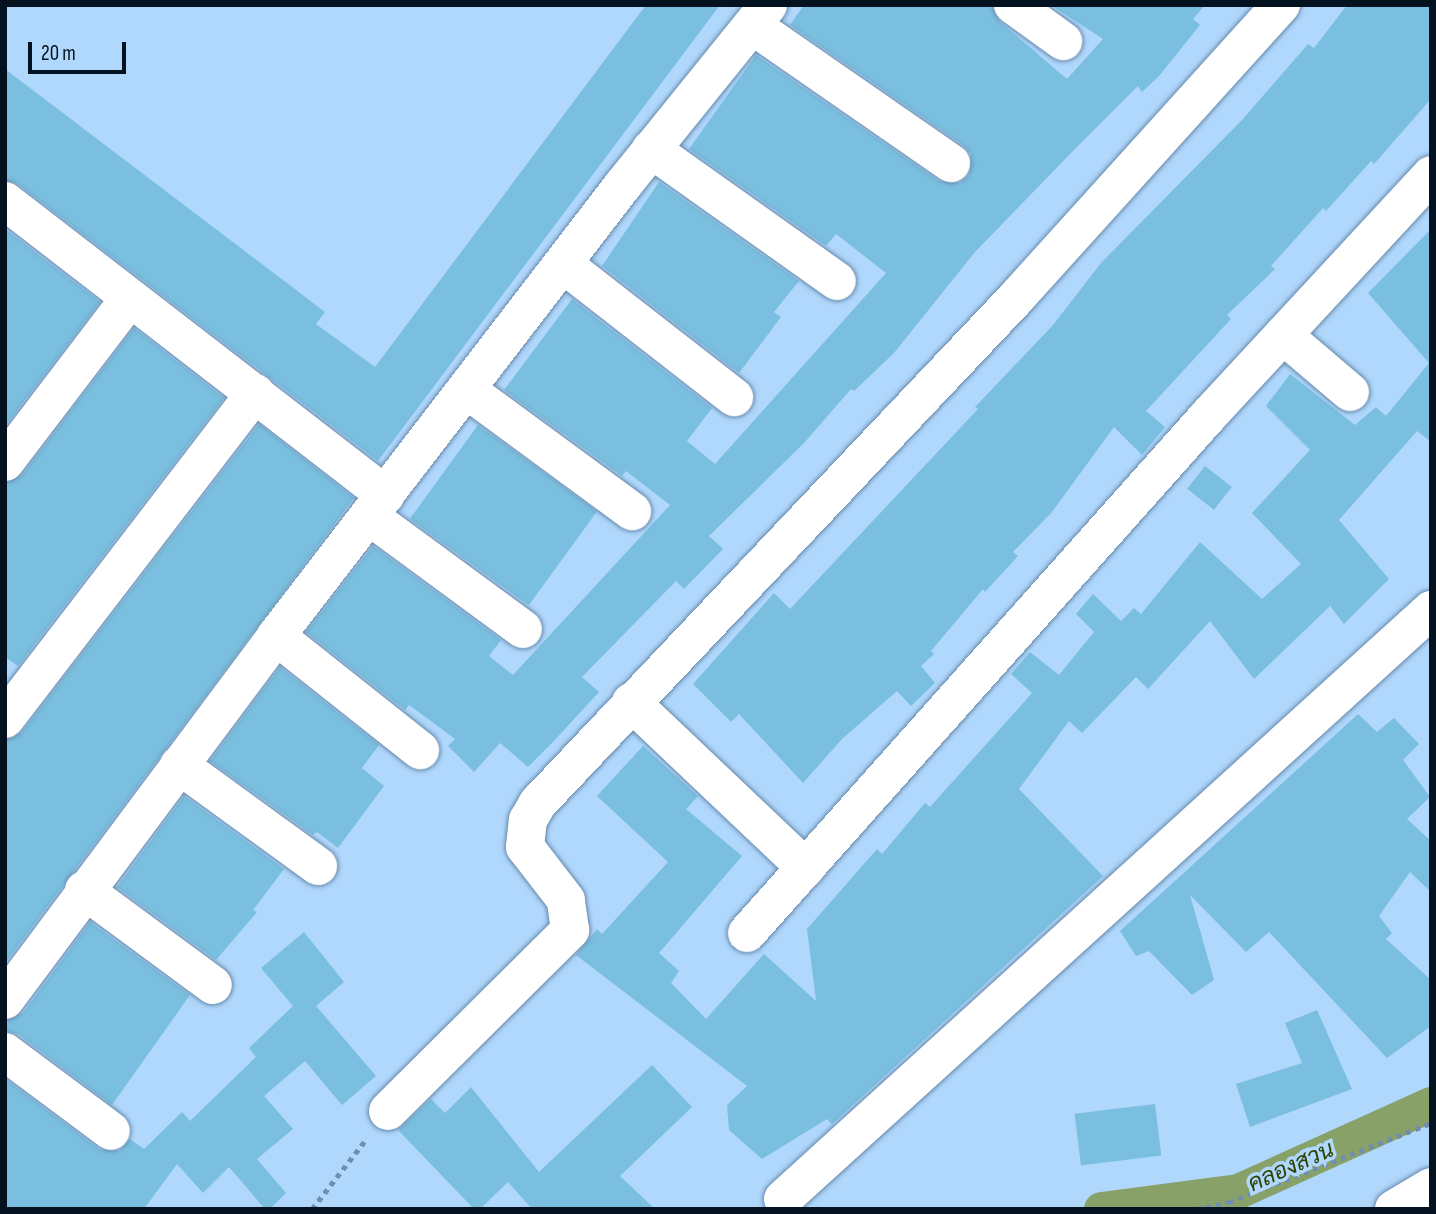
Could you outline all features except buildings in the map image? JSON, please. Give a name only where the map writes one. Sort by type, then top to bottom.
[{"type":"street","points":[[1013,5],[1063,41]]},
{"type":"street","points":[[388,1111],[564,940],[570,930],[570,909],[533,860],[524,834],[538,803],[1017,297],[1281,5]]},
{"type":"street","points":[[5,1000],[275,636],[652,149],[761,15],[951,163]]},
{"type":"street","points":[[652,149],[837,281]]},
{"type":"street","points":[[747,933],[1283,335],[1428,185]]},
{"type":"street","points":[[6,203],[255,393],[378,506],[523,629]]},
{"type":"street","points":[[562,264],[734,397]]},
{"type":"street","points":[[5,462],[130,298]]},
{"type":"street","points":[[1283,335],[1350,392]]},
{"type":"street","points":[[467,390],[632,511]]},
{"type":"street","points":[[5,719],[255,393]]},
{"type":"street","points":[[783,1199],[1431,610]]},
{"type":"street","points":[[275,636],[420,750]]},
{"type":"street","points":[[631,702],[806,868]]},
{"type":"street","points":[[179,765],[318,866]]},
{"type":"street","points":[[84,890],[213,985]]},
{"type":"street","points":[[5,1052],[111,1131]]},
{"type":"street","points":[[1394,1209],[1431,1186]]},
{"type":"path","points":[[312,1209],[388,1111]]},
{"type":"path","points":[[1196,1209],[1229,1202],[1431,1123]]},
{"type":"waterway","name":"คลองสวน","points":[[1101,1209],[1238,1191],[1431,1104]]}]
